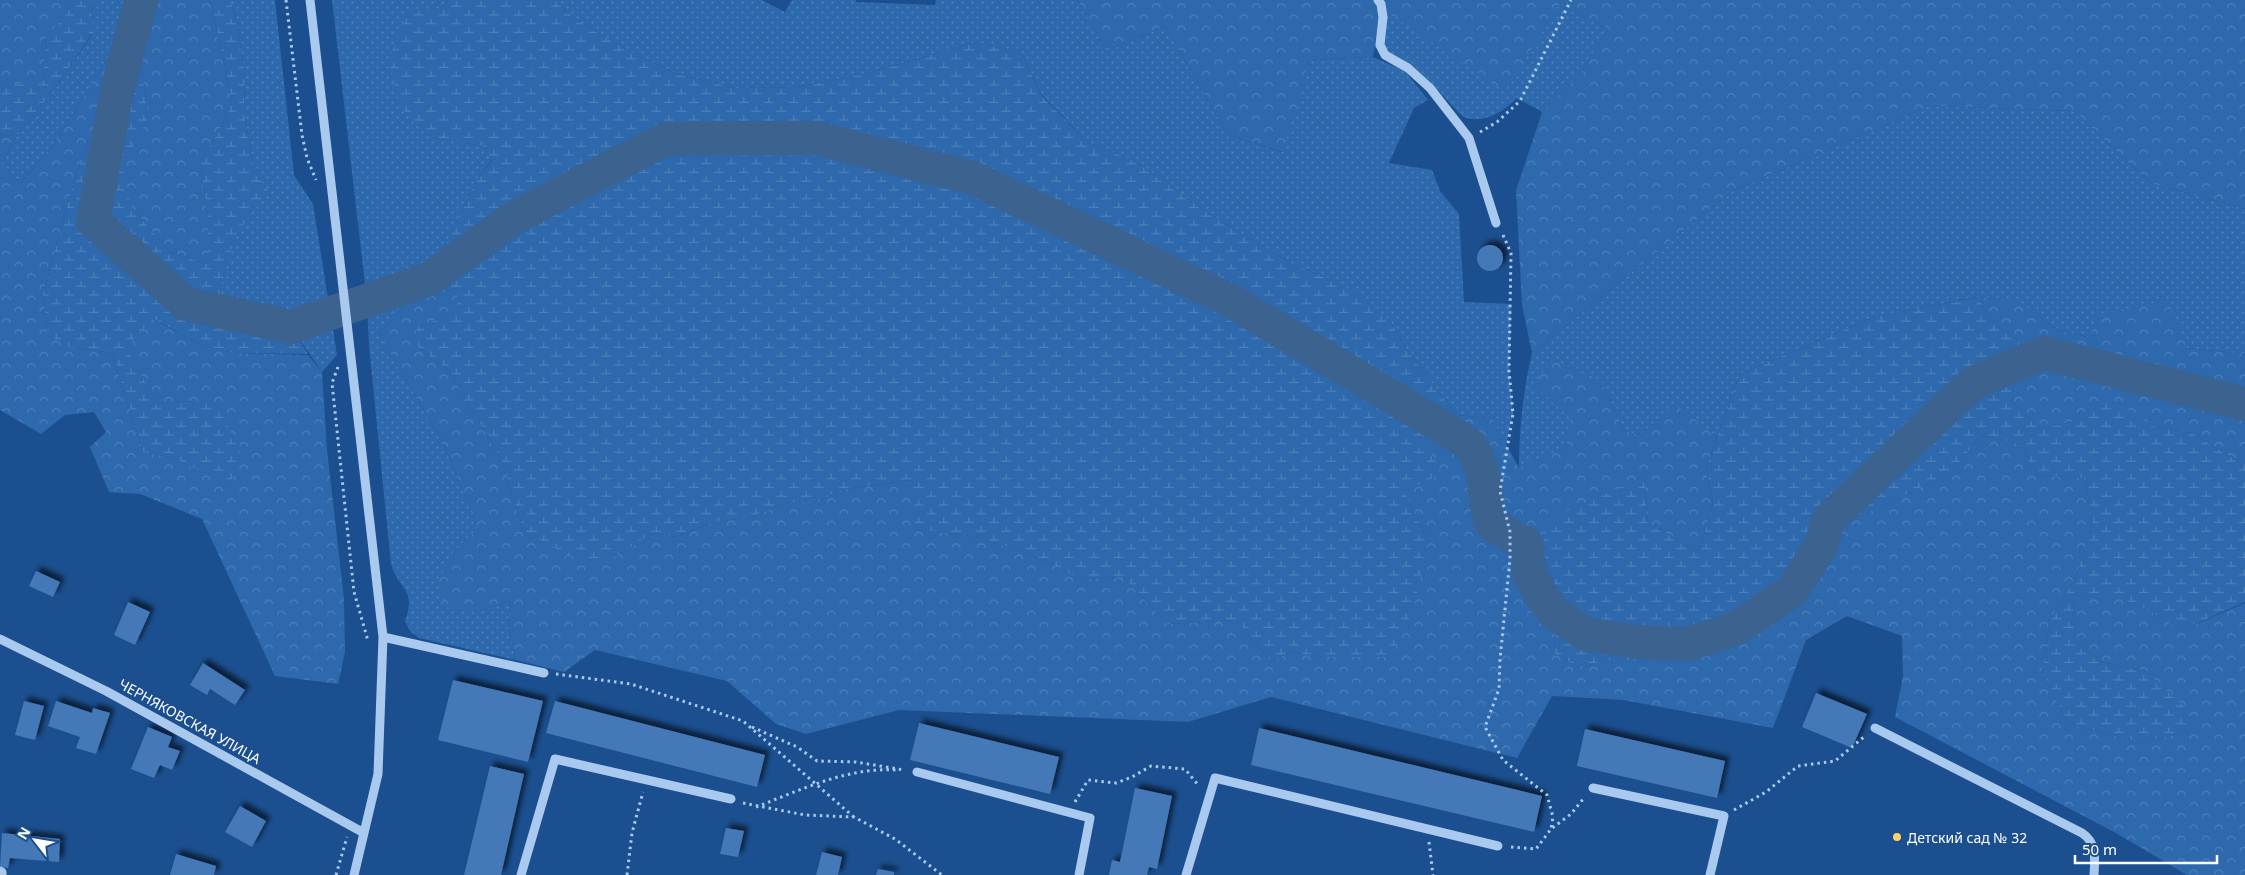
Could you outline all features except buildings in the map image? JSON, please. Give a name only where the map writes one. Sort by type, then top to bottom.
[{"type":"street","points":[[310,0],[383,637],[378,774],[354,875]]},
{"type":"street","points":[[1378,0],[1381,4],[1382,17],[1380,45],[1385,55],[1408,68],[1430,88],[1469,138],[1496,223]]},
{"type":"street","points":[[383,637],[544,673]]},
{"type":"street","name":"ЧЕРНЯКОВСКАЯ УЛИЦА","points":[[0,639],[106,691],[364,833]]},
{"type":"street","points":[[1875,728],[2082,832],[2090,838],[2094,846],[2094,875]]},
{"type":"street","points":[[522,875],[554,759],[731,799]]},
{"type":"street","points":[[917,772],[1090,818],[1079,875]]},
{"type":"street","points":[[1186,875],[1215,778],[1498,846]]},
{"type":"street","points":[[1593,788],[1724,816],[1710,875]]},
{"type":"street","points":[[0,872],[2,872],[2,875]]},
{"type":"path","points":[[286,0],[302,135],[307,158],[318,185]]},
{"type":"path","points":[[1469,138],[1497,122],[1520,101],[1571,0]]},
{"type":"path","points":[[1496,223],[1511,253],[1512,262],[1509,371],[1513,414],[1500,491],[1510,532],[1510,560],[1500,658],[1500,689],[1486,727],[1503,760],[1548,795],[1553,817],[1551,829]]},
{"type":"path","points":[[339,366],[332,383],[344,512],[354,592],[370,649]]},
{"type":"path","points":[[544,673],[631,684],[692,702],[798,747],[817,761],[856,762],[917,772]]},
{"type":"path","points":[[747,724],[855,818],[895,840],[942,875]]},
{"type":"path","points":[[1724,816],[1766,792],[1798,766],[1835,760],[1875,728]]},
{"type":"path","points":[[1069,812],[1088,780],[1116,783],[1132,777],[1151,766],[1185,770],[1210,797]]},
{"type":"path","points":[[756,807],[842,775],[878,769],[917,772]]},
{"type":"path","points":[[627,875],[632,834],[646,780]]},
{"type":"path","points":[[1498,846],[1536,849],[1551,829],[1571,814],[1593,788]]},
{"type":"path","points":[[731,799],[756,807],[805,815],[855,818]]},
{"type":"path","points":[[336,875],[350,826]]},
{"type":"path","points":[[1428,829],[1433,875]]},
{"type":"green space","points":[[0,0],[77,0],[46,38],[43,83],[23,83],[0,89]]},
{"type":"green space","points":[[77,0],[93,0],[92,34],[56,87],[17,136],[0,135],[0,89],[23,83],[43,83],[46,38]]},
{"type":"green space","points":[[93,0],[131,0],[121,37],[51,148],[20,183],[2,163],[17,136],[56,87],[92,35]]},
{"type":"green space","points":[[131,0],[210,0],[232,100],[223,124],[200,162],[208,216],[208,264],[171,253],[131,207],[122,168],[148,118],[142,71],[117,91],[89,140],[74,181],[43,294],[48,335],[69,347],[112,353],[143,452],[174,458],[230,485],[241,452],[194,401],[157,404],[125,347],[153,319],[200,344],[232,353],[308,355],[322,372],[327,450],[344,599],[345,652],[338,684],[275,676],[202,519],[140,494],[109,492],[90,447],[106,432],[94,412],[65,415],[41,434],[0,410],[0,135],[17,136],[2,163],[20,183],[51,148],[121,37]]},
{"type":"green space","points":[[210,0],[230,0],[237,21],[245,78],[244,111],[254,171],[268,190],[250,214],[236,238],[223,277],[221,293],[240,316],[291,327],[308,354],[232,353],[200,344],[154,319],[126,347],[157,404],[194,401],[218,405],[241,452],[230,486],[174,458],[143,452],[112,353],[69,347],[48,335],[43,294],[74,181],[89,140],[117,91],[142,71],[148,118],[123,168],[131,207],[171,253],[208,264],[208,216],[200,162],[223,124],[232,100]]},
{"type":"green space","points":[[230,0],[275,0],[294,175],[313,204],[337,355],[322,372],[291,327],[240,316],[221,293],[223,277],[236,238],[249,215],[267,190],[254,171],[244,111],[245,78],[237,21]]},
{"type":"green space","points":[[332,0],[447,0],[444,7],[434,138],[483,146],[492,159],[476,181],[429,279],[398,290],[406,304],[379,334],[445,447],[478,528],[452,554],[479,611],[511,601],[508,624],[516,660],[419,638],[410,631],[405,621],[409,602],[408,596],[394,573],[391,564],[369,346],[367,301]]},
{"type":"green space","points":[[447,0],[556,0],[565,11],[591,29],[635,54],[676,74],[736,88],[797,87],[865,74],[976,42],[1021,52],[1041,95],[1087,142],[1135,161],[1205,211],[1292,264],[1330,279],[1364,297],[1389,320],[1408,351],[1456,415],[1425,441],[1442,473],[1405,492],[1428,542],[1414,607],[1392,657],[1325,657],[1290,652],[1271,662],[1236,620],[1168,624],[1123,577],[1080,579],[1025,552],[971,536],[915,529],[910,480],[839,490],[819,502],[790,502],[748,518],[713,522],[675,537],[653,533],[607,562],[573,557],[524,532],[501,459],[449,371],[413,343],[418,327],[457,311],[457,288],[406,304],[398,290],[429,279],[476,181],[492,160],[483,146],[434,138],[400,107],[389,61],[406,13],[444,7]]},
{"type":"green space","points":[[556,0],[762,0],[785,12],[792,0],[856,0],[856,2],[935,5],[936,0],[1078,0],[1107,51],[1165,26],[1228,135],[1282,152],[1310,60],[1373,57],[1405,71],[1428,100],[1414,108],[1389,163],[1432,170],[1440,191],[1459,214],[1464,302],[1511,304],[1509,371],[1513,414],[1506,445],[1492,418],[1456,415],[1408,351],[1389,320],[1330,279],[1292,264],[1205,211],[1135,161],[1087,142],[1041,94],[1021,52],[976,42],[865,74],[797,87],[736,88],[676,74],[635,54],[591,29],[565,11]]},
{"type":"green space","points":[[1078,0],[2245,0],[2245,209],[2150,183],[2074,111],[1929,106],[1732,191],[1532,353],[1522,305],[1516,191],[1542,112],[1579,76],[1608,28],[1559,5],[1505,91],[1381,8],[1373,57],[1310,60],[1283,152],[1228,135],[1165,26],[1107,51]]},
{"type":"green space","points":[[1559,5],[1608,28],[1579,76],[1542,112],[1517,98],[1493,116],[1479,119],[1463,117],[1413,67],[1402,59],[1374,48],[1381,7]]},
{"type":"green space","points":[[1929,106],[2074,111],[2150,183],[2245,209],[2245,354],[2092,338],[2058,330],[2016,300],[1976,297],[1871,318],[1740,374],[1717,437],[1674,405],[1640,435],[1624,431],[1601,380],[1533,384],[1571,418],[1566,447],[1519,469],[1522,411],[1532,353],[1732,191]]},
{"type":"green space","points":[[457,288],[457,311],[418,327],[413,343],[449,371],[501,459],[524,532],[607,562],[653,533],[675,537],[713,522],[748,518],[790,502],[819,502],[839,490],[911,480],[915,529],[971,536],[1025,552],[1080,579],[1123,577],[1168,624],[1236,620],[1271,662],[1290,652],[1325,657],[1428,542],[1405,492],[1425,441],[1456,415],[1492,418],[1519,468],[1566,447],[1570,418],[1533,384],[1553,361],[1601,380],[1624,431],[1640,435],[1674,404],[1717,437],[1706,468],[1713,503],[1699,552],[1648,524],[1644,477],[1575,509],[1540,551],[1559,594],[1554,653],[1581,669],[1619,653],[1678,647],[1816,567],[1847,522],[1950,474],[1981,435],[2023,445],[2032,475],[2085,478],[2093,526],[2075,578],[2050,620],[2042,672],[2068,723],[2142,743],[2192,730],[2147,672],[2098,661],[2075,640],[2073,596],[2113,594],[2146,609],[2182,630],[2245,603],[2245,875],[2187,875],[2116,833],[1895,717],[1903,676],[1902,636],[1847,616],[1806,640],[1773,728],[1623,700],[1552,696],[1517,758],[1271,697],[1188,722],[899,710],[806,734],[776,724],[727,681],[595,650],[564,672],[516,660],[508,624],[511,601],[479,611],[445,608],[438,582],[452,554],[478,528],[445,447],[379,334],[406,304]]},
{"type":"green space","points":[[1977,297],[2016,300],[2058,330],[2091,338],[2096,315],[2168,300],[2187,348],[2245,354],[2245,466],[2192,433],[2152,426],[2105,395],[2073,422],[2040,429],[2012,402],[2020,342],[1995,324]]},
{"type":"green space","points":[[1977,297],[1995,324],[2020,342],[2012,402],[2040,429],[2073,422],[2105,394],[2152,426],[2192,433],[2245,466],[2245,602],[2182,630],[2146,609],[2113,595],[2073,596],[2075,640],[2098,661],[2147,672],[2183,705],[2192,730],[2142,743],[2068,723],[2042,672],[2050,620],[2075,578],[2093,526],[2085,478],[2032,475],[2023,445],[1981,435],[1950,474],[1847,522],[1816,567],[1777,588],[1721,631],[1678,647],[1619,653],[1581,669],[1554,653],[1559,594],[1540,551],[1551,518],[1644,477],[1648,524],[1699,552],[1713,503],[1706,468],[1740,374],[1871,318]]},
{"type":"waterway","points":[[141,0],[117,91],[93,221],[186,304],[291,327],[429,279],[515,217],[666,139],[816,138],[973,178],[1231,301],[1461,439],[1471,447],[1480,465],[1491,524],[1527,545],[1529,574],[1542,597],[1555,613],[1585,634],[1637,642],[1688,644],[1735,629],[1792,591],[1822,544],[1828,520],[1973,383],[2044,353],[2245,404]]},
{"type":"place","name":"Детский сад № 32","points":[[1897,837]]}]
